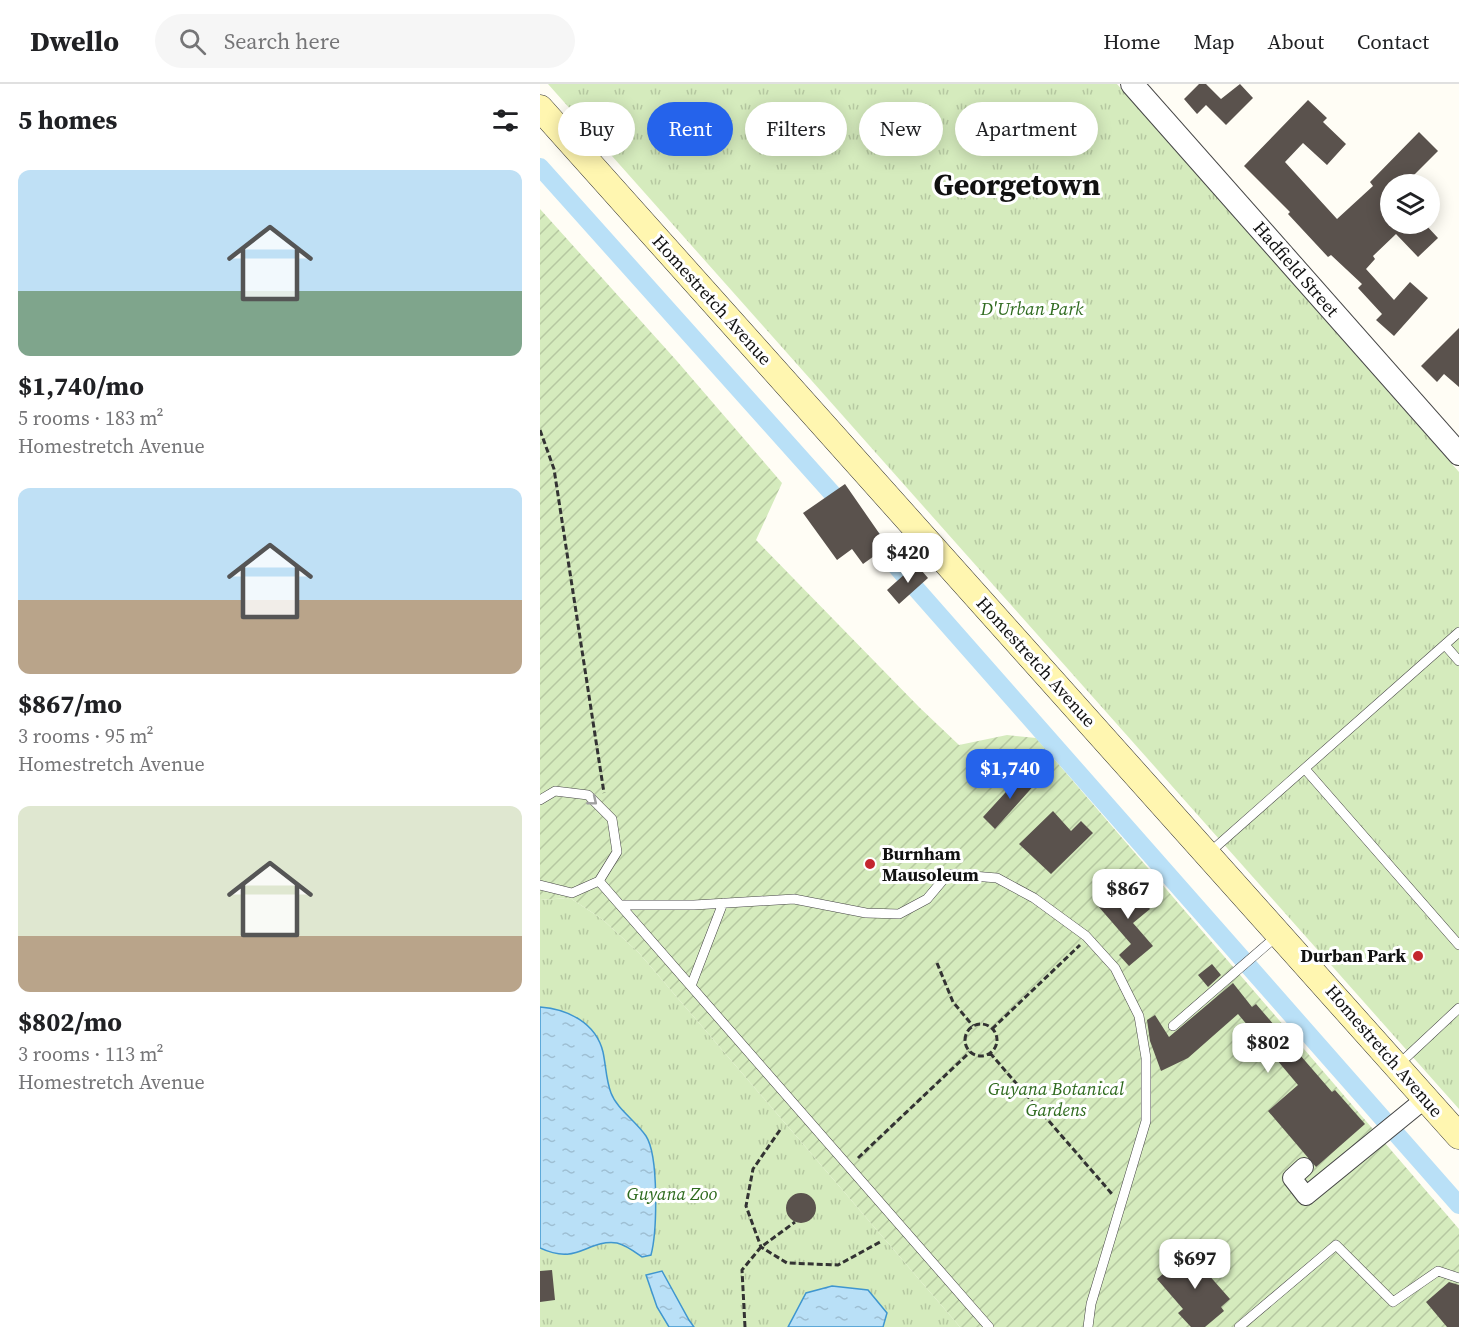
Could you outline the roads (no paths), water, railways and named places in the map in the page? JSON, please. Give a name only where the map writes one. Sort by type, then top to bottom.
[{"type":"main road","name":"Homestretch Avenue","points":[[540,108],[1280,933],[1459,1136]]},
{"type":"street","name":"Hadfield Street","points":[[1132,84],[1459,454]]},
{"type":"street","points":[[1304,1167],[1292,1178],[1306,1196],[1425,1099]]},
{"type":"lane","points":[[1208,854],[1459,632]]},
{"type":"lane","points":[[1445,645],[1459,661]]},
{"type":"lane","points":[[1305,769],[1459,945]]},
{"type":"lane","points":[[540,800],[555,791],[588,795],[612,819],[617,852],[599,881],[572,893],[540,885]]},
{"type":"lane","points":[[622,905],[794,899],[866,913],[899,915],[927,899],[948,874],[997,878],[1034,898],[1087,939],[1115,968],[1139,1016],[1146,1058],[1146,1121],[1091,1304],[1088,1327]]},
{"type":"lane","points":[[599,881],[989,1327]]},
{"type":"lane","points":[[691,987],[723,903]]},
{"type":"lane","points":[[1173,1026],[1280,933]]},
{"type":"lane","points":[[1396,1066],[1459,1008]]},
{"type":"lane","points":[[1239,1327],[1336,1245],[1393,1302],[1438,1271],[1459,1278]]},
{"type":"water","points":[[540,1007],[570,1014],[594,1033],[603,1052],[608,1083],[614,1099],[646,1136],[655,1176],[655,1213],[651,1255],[642,1257],[617,1243],[607,1243],[564,1254],[540,1248]]},
{"type":"water","points":[[662,1271],[694,1327],[669,1327],[657,1307],[646,1275]]},
{"type":"water","points":[[832,1286],[868,1290],[887,1313],[883,1327],[788,1327],[806,1293]]},
{"type":"waterway","points":[[540,167],[847,510]]},
{"type":"waterway","points":[[867,533],[1459,1205]]},
{"type":"place","name":"Burnham Mausoleum","points":[[870,864]]},
{"type":"place","name":"Durban Park","points":[[1418,956]]},
{"type":"district","name":"Georgetown","points":[[1017,185]]},
{"type":"park label","name":"D'Urban Park","points":[[1032,309]]},
{"type":"park label","name":"Guyana Botanical Gardens","points":[[1056,1099]]},
{"type":"park label","name":"Guyana Zoo","points":[[672,1194]]}]
